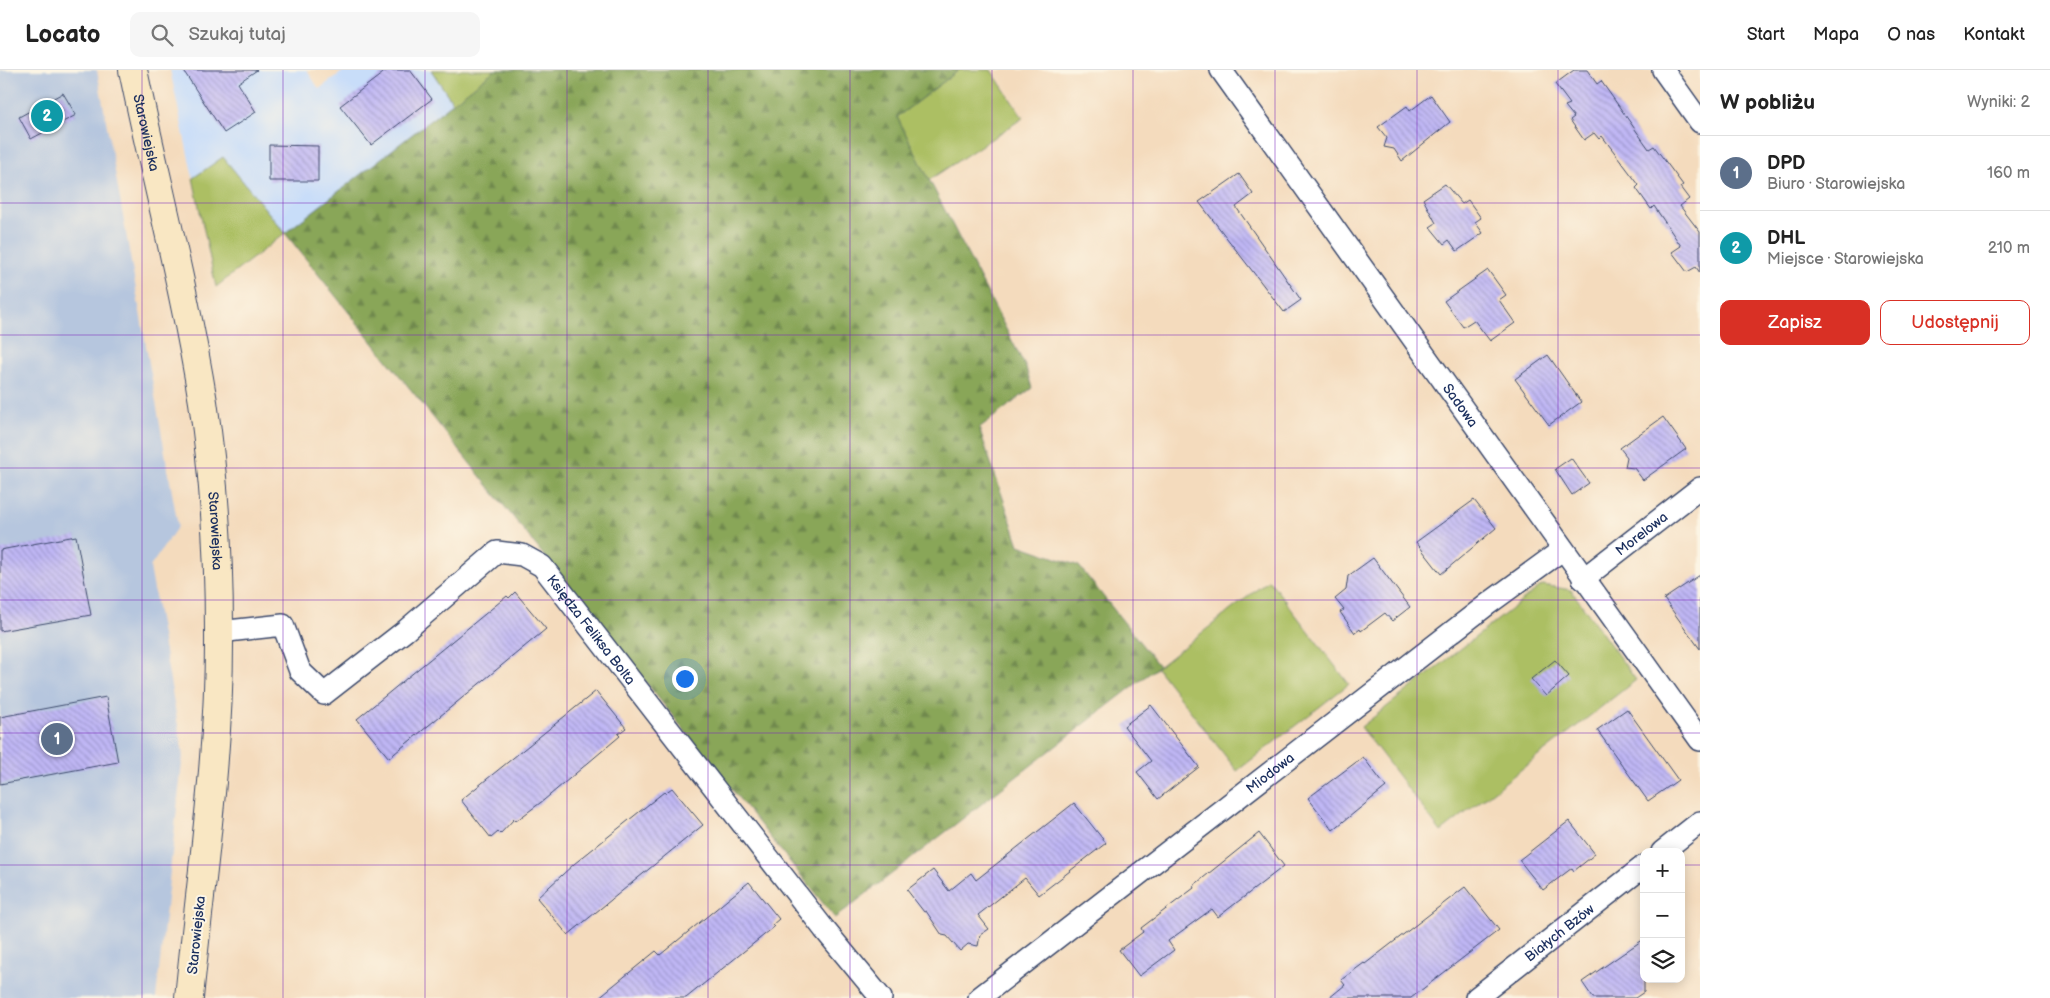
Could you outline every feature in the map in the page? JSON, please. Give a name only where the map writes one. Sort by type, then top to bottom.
[{"type":"street","name":"Starowiejska","points":[[133,70],[175,258],[203,402],[216,544],[220,632],[218,718],[212,798],[198,905],[189,998]]},
{"type":"street","name":"Sadowa","points":[[1221,70],[1562,550],[1700,740]]},
{"type":"street","points":[[1663,70],[1700,122]]},
{"type":"street","name":"Morelowa","points":[[1583,579],[1700,488]]},
{"type":"street","name":"Miodowa","points":[[979,998],[1488,604],[1562,550]]},
{"type":"street","name":"Księdza Feliksa Bolta","points":[[220,632],[283,625],[300,671],[324,694],[404,631],[497,552],[522,555],[542,566],[824,929],[881,998]]},
{"type":"street","points":[[1667,848],[1700,822]]},
{"type":"street","name":"Białych Bzów","points":[[1476,998],[1640,869]]},
{"type":"shaded area","points":[[0,70],[97,70],[178,526],[150,567],[183,754],[156,998],[0,998]]},
{"type":"shaded area","points":[[170,70],[307,70],[319,89],[345,70],[431,70],[453,103],[285,233],[223,158],[193,178]]},
{"type":"green space","points":[[431,70],[495,70],[453,103]]},
{"type":"green space","points":[[495,70],[959,70],[897,117],[1026,368],[1032,388],[979,428],[1019,545],[1079,566],[1159,666],[835,918],[285,233]]},
{"type":"green space","points":[[959,70],[991,70],[1023,118],[929,180],[897,117]]},
{"type":"green space","points":[[223,157],[285,233],[216,287],[193,178]]},
{"type":"green space","points":[[1269,580],[1349,684],[1237,771],[1157,668]]},
{"type":"green space","points":[[1542,585],[1571,590],[1636,680],[1441,832],[1361,727]]},
{"type":"building","points":[[183,70],[257,70],[238,83],[256,112],[224,133]]},
{"type":"building","points":[[387,70],[410,70],[432,99],[371,145],[340,106]]},
{"type":"building","points":[[1574,70],[1587,70],[1597,84],[1601,81],[1649,149],[1654,146],[1683,185],[1680,187],[1689,199],[1680,206],[1700,232],[1700,273],[1696,267],[1687,272],[1672,252],[1681,246],[1654,206],[1651,209],[1636,188],[1639,185],[1602,136],[1599,139],[1594,133],[1584,140],[1570,120],[1574,117],[1565,106],[1570,104],[1555,84]]},
{"type":"building","points":[[63,93],[76,115],[31,139],[19,117]]},
{"type":"building","points":[[1431,95],[1450,122],[1402,161],[1394,149],[1384,147],[1387,138],[1378,127],[1407,106],[1410,111]]},
{"type":"building","points":[[269,145],[318,146],[318,181],[269,181]]},
{"type":"building","points":[[1239,174],[1253,194],[1236,207],[1301,300],[1284,312],[1199,202]]},
{"type":"building","points":[[1445,184],[1462,204],[1468,200],[1481,218],[1475,222],[1483,233],[1457,251],[1449,240],[1444,244],[1430,227],[1436,223],[1423,199]]},
{"type":"building","points":[[1488,270],[1506,295],[1499,300],[1515,323],[1490,341],[1474,320],[1463,327],[1444,301]]},
{"type":"building","points":[[1548,355],[1581,402],[1549,425],[1515,379]]},
{"type":"building","points":[[1663,417],[1686,449],[1643,480],[1634,468],[1625,467],[1627,457],[1620,448]]},
{"type":"building","points":[[1571,458],[1589,483],[1572,495],[1555,469]]},
{"type":"building","points":[[1474,500],[1496,528],[1441,574],[1416,542]]},
{"type":"building","points":[[76,536],[91,615],[0,631],[0,550]]},
{"type":"building","points":[[1373,558],[1410,607],[1392,621],[1385,613],[1361,631],[1360,629],[1355,633],[1340,612],[1344,610],[1335,599],[1346,590],[1348,576]]},
{"type":"building","points":[[1700,575],[1700,649],[1664,599]]},
{"type":"building","points":[[515,592],[546,629],[389,758],[357,719],[507,596],[509,598]]},
{"type":"building","points":[[1555,660],[1569,676],[1546,696],[1531,679]]},
{"type":"building","points":[[596,691],[626,728],[618,734],[620,736],[544,800],[516,821],[514,819],[500,834],[498,832],[491,838],[461,800]]},
{"type":"building","points":[[106,697],[118,762],[0,784],[0,717]]},
{"type":"building","points":[[1151,705],[1199,767],[1158,799],[1137,772],[1151,761],[1124,726]]},
{"type":"building","points":[[1627,709],[1678,780],[1648,801],[1597,730]]},
{"type":"building","points":[[1363,757],[1386,787],[1333,830],[1308,798]]},
{"type":"building","points":[[672,788],[703,825],[568,935],[537,898],[574,864],[664,792]]},
{"type":"building","points":[[1074,803],[1106,843],[1039,895],[1025,878],[978,915],[989,929],[980,935],[978,946],[968,944],[960,951],[947,936],[942,935],[926,911],[924,912],[907,890],[933,870],[949,891],[971,873],[976,880]]},
{"type":"building","points":[[1569,821],[1595,854],[1574,871],[1572,868],[1543,890],[1519,860]]},
{"type":"building","points":[[1259,833],[1284,866],[1218,917],[1212,909],[1168,941],[1174,950],[1139,976],[1119,950],[1143,932],[1141,928],[1194,888],[1193,886]]},
{"type":"building","points":[[749,882],[779,919],[772,925],[774,927],[686,998],[598,998],[656,951],[660,955]]},
{"type":"building","points":[[1465,887],[1499,930],[1411,998],[1329,998],[1345,985],[1341,980],[1365,964]]},
{"type":"building","points":[[1640,942],[1640,983],[1644,983],[1644,992],[1635,998],[1593,998],[1582,982]]},
{"type":"place","name":"DHL","points":[[47,116]]},
{"type":"place","name":"DPD","points":[[57,739]]}]
